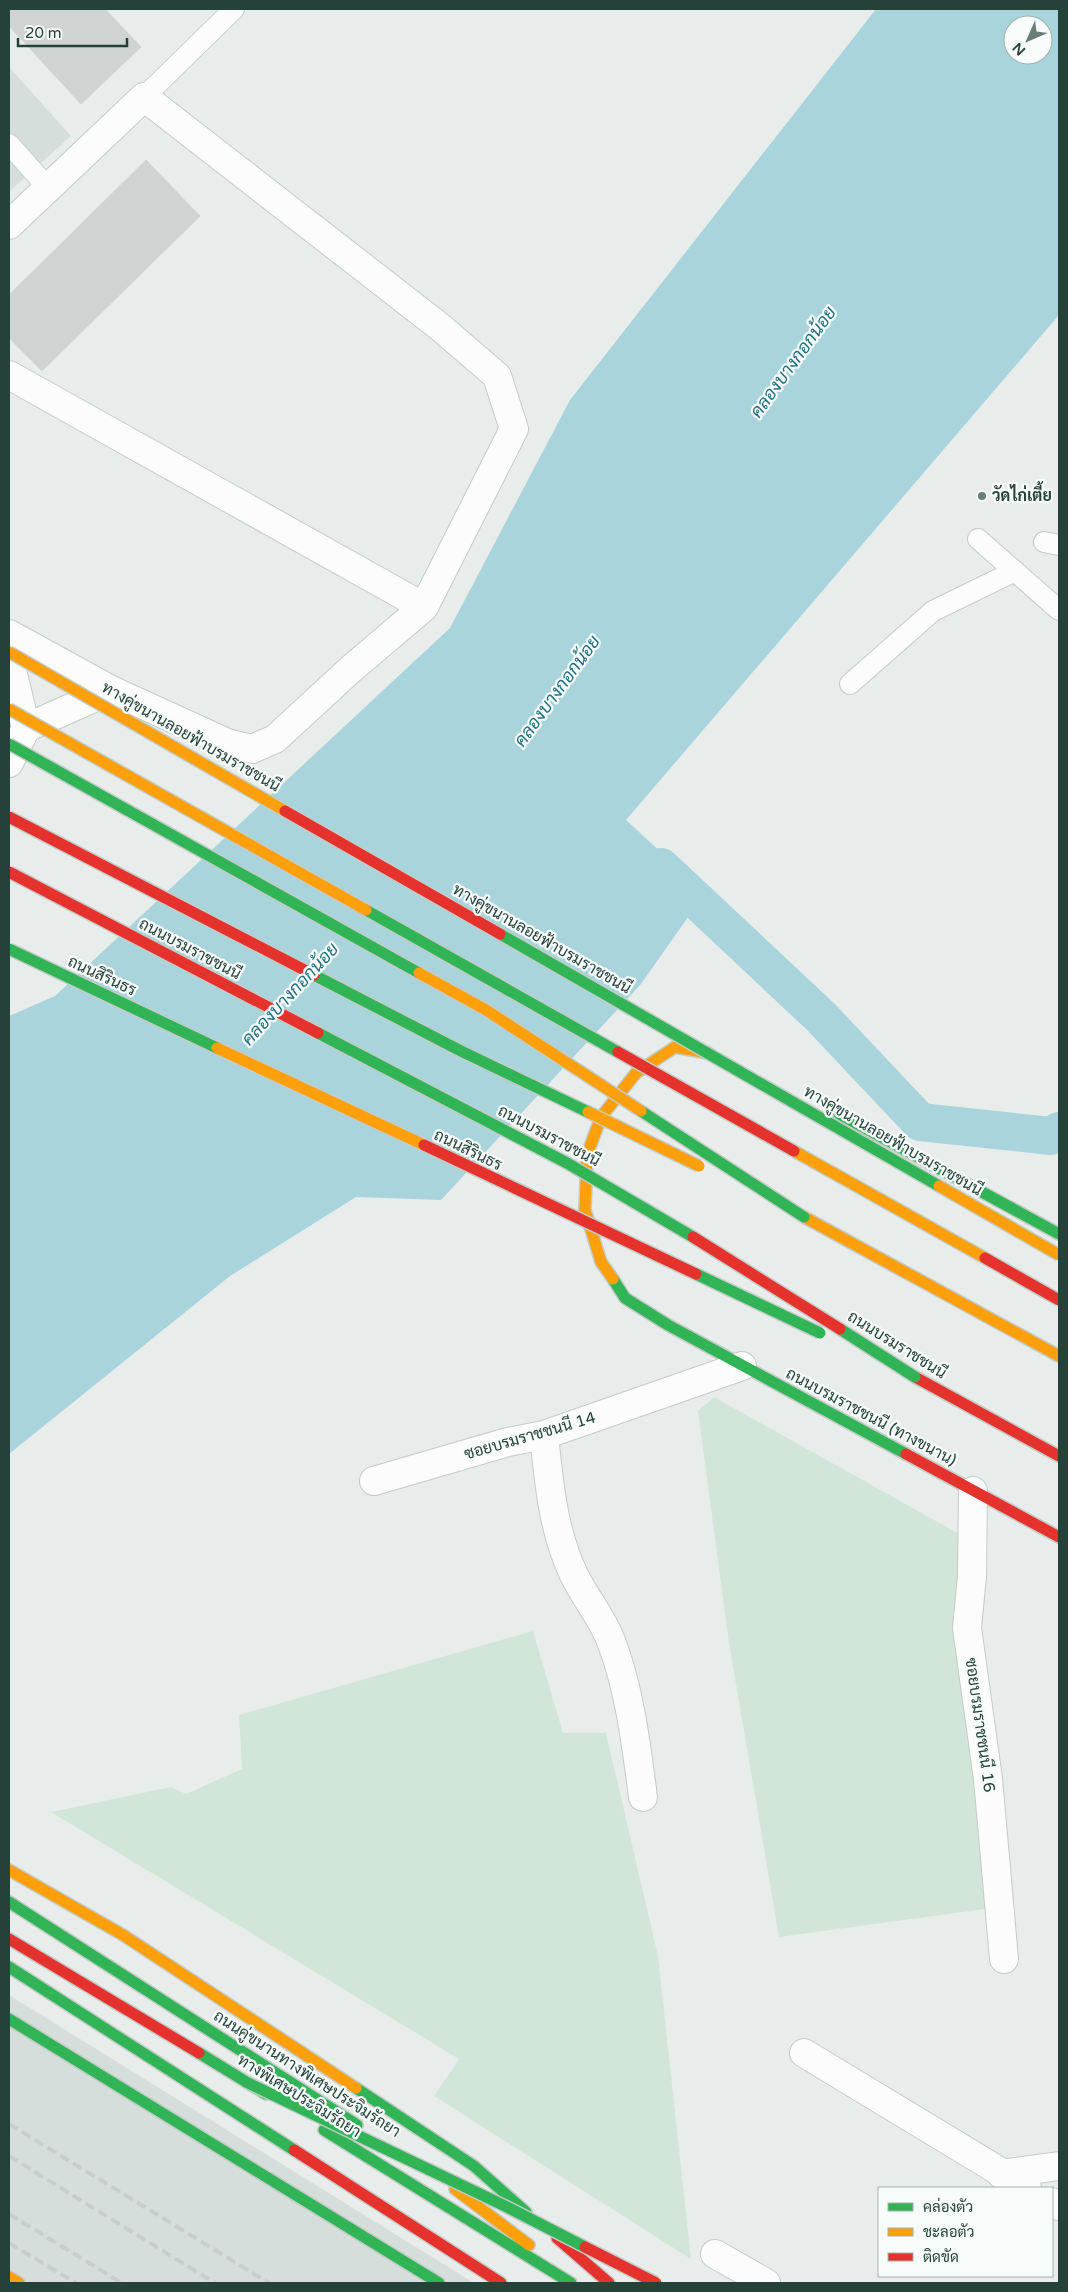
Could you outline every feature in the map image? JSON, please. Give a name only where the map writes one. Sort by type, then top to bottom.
[{"type":"main road","name":"ทางคู่ขนานลอยฟ้าบรมราชชนนี","points":[[9,652],[1059,1255]]},
{"type":"main road","points":[[15,727],[486,1010],[804,1216]]},
{"type":"main road","points":[[15,727],[1059,1300]]},
{"type":"main road","name":"ถนนบรมราชชนนี","points":[[9,817],[461,1050],[804,1216],[1059,1356]]},
{"type":"main road","name":"ถนนบรมราชชนนี","points":[[9,872],[623,1194],[756,1274],[915,1377],[1059,1456]]},
{"type":"main road","name":"ถนนสิรินธร","points":[[9,949],[538,1201],[915,1377]]},
{"type":"main road","name":"ถนนบรมราชชนนี (ทางขนาน)","points":[[798,1092],[737,1058],[675,1047],[636,1073],[601,1117],[588,1155],[585,1210],[601,1262],[625,1298],[668,1325],[1059,1537]]},
{"type":"main road","points":[[833,1110],[1059,1234]]},
{"type":"main road","points":[[9,1870],[123,1935],[474,2166],[609,2283]]},
{"type":"main road","name":"ถนนคู่ขนานทางพิเศษประจิมรัถยา","points":[[9,1902],[444,2180],[580,2283]]},
{"type":"main road","name":"ทางพิเศษประจิมรัถยา","points":[[9,1939],[246,2082],[571,2283]]},
{"type":"main road","points":[[9,1967],[501,2283]]},
{"type":"main road","points":[[9,2019],[439,2283]]},
{"type":"main road","points":[[246,2082],[505,2206],[656,2283]]},
{"type":"main road","points":[[9,2277],[18,2283]]},
{"type":"street","points":[[9,225],[144,97],[432,321],[497,376],[514,429],[424,607],[351,669],[275,739],[252,749],[227,743],[111,690],[9,634]]},
{"type":"street","points":[[9,375],[424,607]]},
{"type":"street","points":[[9,658],[15,727],[9,763]]},
{"type":"street","points":[[15,727],[111,690]]},
{"type":"street","name":"ซอยบรมราชชนนี 14","points":[[374,1481],[508,1442],[544,1435],[742,1366]]},
{"type":"street","points":[[544,1435],[550,1490],[563,1552],[584,1596],[603,1622],[621,1672],[634,1728],[643,1797]]},
{"type":"street","name":"ซอยบรมราชชนนี 16","points":[[972,1491],[972,1576],[967,1628],[988,1779],[1004,1959]]},
{"type":"street","points":[[804,2052],[1025,2187]]},
{"type":"street","points":[[1001,2174],[1059,2166]]},
{"type":"street","points":[[715,2254],[766,2283]]},
{"type":"lane","points":[[144,97],[234,9]]},
{"type":"lane","points":[[9,144],[49,189]]},
{"type":"lane","points":[[978,539],[1059,610]]},
{"type":"lane","points":[[850,684],[934,611],[1015,572]]},
{"type":"shaded area","points":[[9,67],[71,136],[9,192]]},
{"type":"shaded area","points":[[9,1995],[474,2283],[29,2283],[9,2271]]},
{"type":"green space","points":[[714,1397],[961,1535],[985,1909],[779,1937],[729,1643],[698,1411]]},
{"type":"green space","points":[[533,1631],[563,1733],[606,1733],[658,1956],[691,2259],[434,2096],[459,2059],[51,1812],[171,1787],[186,1794],[242,1769],[239,1715]]},
{"type":"water","name":"คลองบางกอกน้อย","points":[[876,9],[1059,9],[1059,315],[626,820],[705,893],[641,984],[441,1200],[356,1197],[230,1276],[9,1454],[9,1016],[55,996],[450,628],[570,400]]},
{"type":"building","points":[[9,9],[105,9],[141,47],[81,104],[9,26]]},
{"type":"building","points":[[146,160],[200,216],[42,371],[9,338],[9,295]]},
{"type":"waterway","points":[[661,867],[821,1017],[920,1122],[1051,1136],[1059,1131]]},
{"type":"railway","points":[[9,2124],[269,2283]]},
{"type":"railway","points":[[9,2156],[215,2283]]},
{"type":"railway","points":[[9,2214],[122,2283]]},
{"type":"railway","points":[[9,2243],[76,2283]]},
{"type":"traffic: fast","points":[[9,744],[419,973]]},
{"type":"traffic: fast","points":[[366,910],[618,1052]]},
{"type":"traffic: fast","points":[[500,934],[939,1186]]},
{"type":"traffic: fast","points":[[9,949],[217,1048]]},
{"type":"traffic: fast","points":[[314,975],[461,1051],[588,1112]]},
{"type":"traffic: fast","points":[[318,1033],[567,1163],[693,1237]]},
{"type":"traffic: fast","points":[[641,1111],[804,1217]]},
{"type":"traffic: fast","points":[[839,1114],[1059,1234]]},
{"type":"traffic: fast","points":[[696,1274],[820,1333]]},
{"type":"traffic: fast","points":[[613,1279],[625,1298],[668,1325],[906,1454]]},
{"type":"traffic: fast","points":[[840,1329],[915,1377]]},
{"type":"traffic: fast","points":[[9,1902],[357,2125]]},
{"type":"traffic: fast","points":[[9,1967],[294,2150]]},
{"type":"traffic: fast","points":[[9,2019],[439,2283]]},
{"type":"traffic: fast","points":[[199,2053],[266,2094]]},
{"type":"traffic: fast","points":[[246,2082],[505,2206],[585,2247]]},
{"type":"traffic: fast","points":[[356,2088],[474,2166],[526,2212]]},
{"type":"traffic: fast","points":[[324,2130],[571,2283]]},
{"type":"traffic: slow","points":[[9,652],[285,811]]},
{"type":"traffic: slow","points":[[9,709],[366,910]]},
{"type":"traffic: slow","points":[[419,973],[486,1010],[641,1111]]},
{"type":"traffic: slow","points":[[613,1279],[601,1262],[585,1210],[587,1155],[601,1117],[636,1073],[675,1047],[708,1053]]},
{"type":"traffic: slow","points":[[217,1048],[424,1145]]},
{"type":"traffic: slow","points":[[588,1112],[699,1166]]},
{"type":"traffic: slow","points":[[794,1151],[985,1258]]},
{"type":"traffic: slow","points":[[939,1186],[1059,1255]]},
{"type":"traffic: slow","points":[[804,1217],[1059,1356]]},
{"type":"traffic: slow","points":[[9,1870],[123,1935],[356,2088]]},
{"type":"traffic: slow","points":[[455,2189],[529,2245]]},
{"type":"traffic: slow","points":[[9,2277],[19,2283]]},
{"type":"traffic: jam","points":[[285,811],[500,934]]},
{"type":"traffic: jam","points":[[9,817],[314,975]]},
{"type":"traffic: jam","points":[[9,872],[318,1033]]},
{"type":"traffic: jam","points":[[618,1052],[794,1151]]},
{"type":"traffic: jam","points":[[424,1145],[696,1274]]},
{"type":"traffic: jam","points":[[693,1237],[840,1329]]},
{"type":"traffic: jam","points":[[985,1258],[1059,1300]]},
{"type":"traffic: jam","points":[[915,1377],[1059,1456]]},
{"type":"traffic: jam","points":[[906,1454],[1059,1537]]},
{"type":"traffic: jam","points":[[9,1939],[199,2053]]},
{"type":"traffic: jam","points":[[294,2150],[501,2283]]},
{"type":"traffic: jam","points":[[557,2238],[609,2283]]},
{"type":"traffic: jam","points":[[585,2247],[656,2283]]},
{"type":"place","name":"วัดไก่เตี้ย","points":[[982,496]]}]
